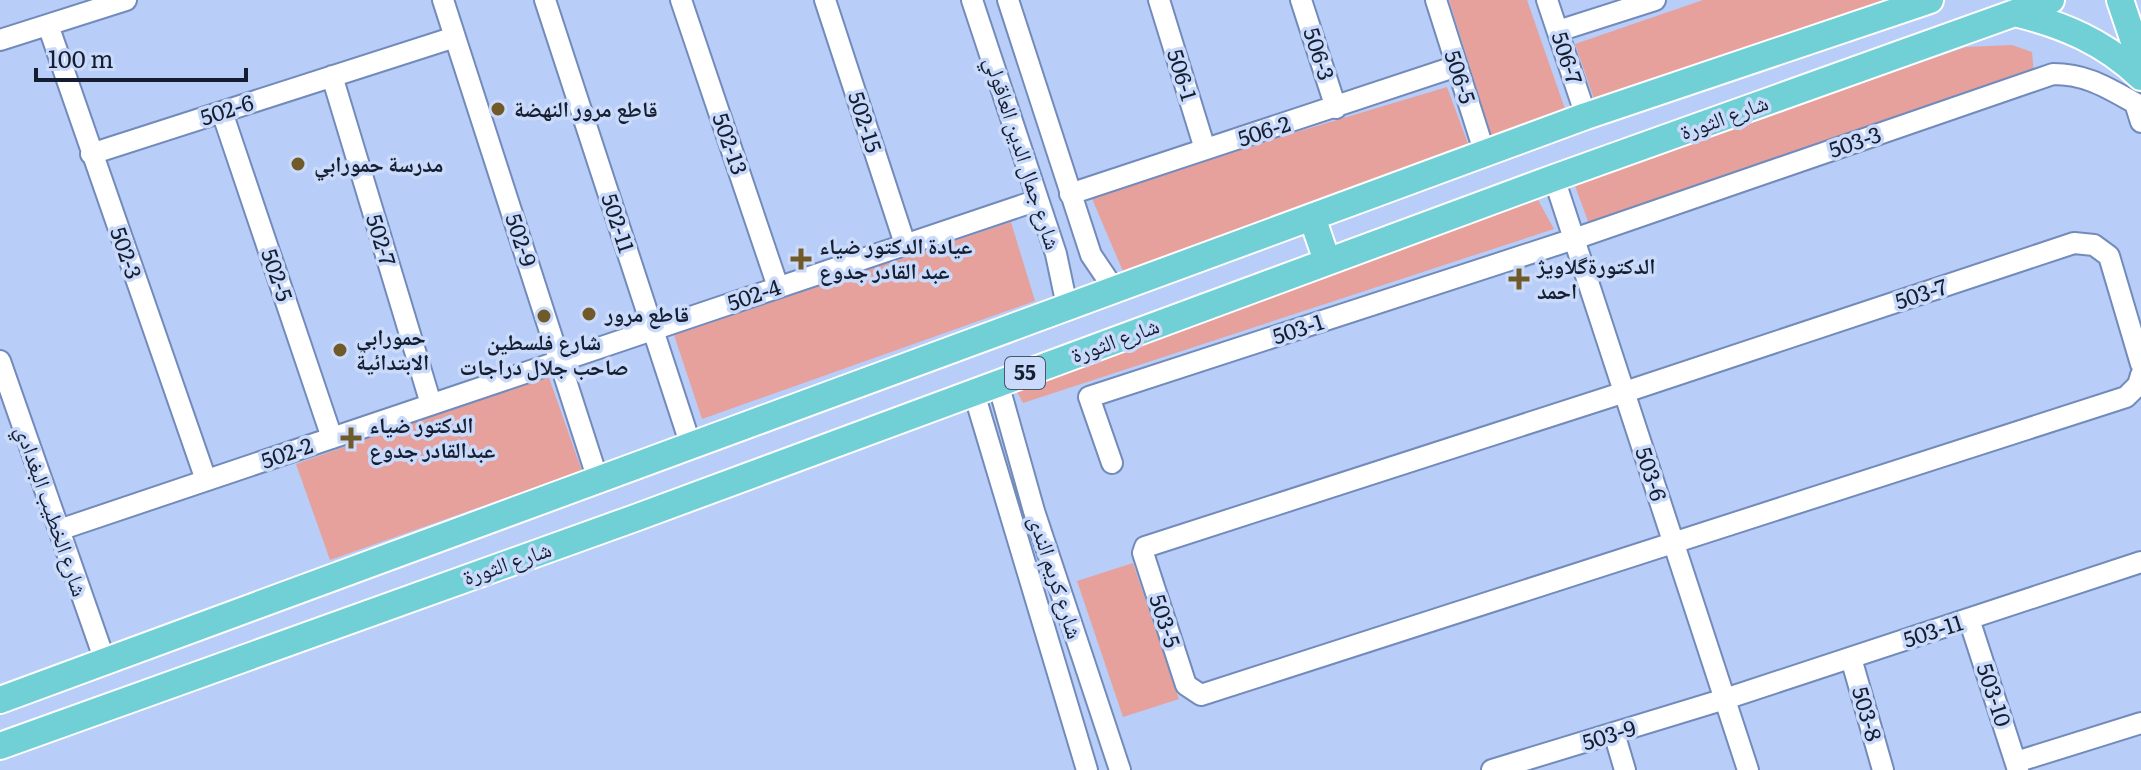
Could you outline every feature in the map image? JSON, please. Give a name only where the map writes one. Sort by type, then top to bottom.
[{"type":"main road","name":"شارع الثورة","points":[[0,699],[1586,116],[1930,0]]},
{"type":"main road","name":"شارع الثورة","points":[[0,746],[635,518],[1327,261],[2051,0]]},
{"type":"main road","points":[[2120,0],[2141,62]]},
{"type":"main road","points":[[2015,13],[2052,22],[2087,36],[2121,58],[2141,77]]},
{"type":"main road","points":[[1312,217],[1327,261]]},
{"type":"street","points":[[0,40],[126,0]]},
{"type":"street","name":"502-9","points":[[443,0],[598,480]]},
{"type":"street","name":"502-11","points":[[545,0],[691,446]]},
{"type":"street","name":"502-13","points":[[681,0],[778,287]]},
{"type":"street","name":"502-15","points":[[825,0],[905,244]]},
{"type":"street","name":"شارع جمال الدين العاقولي","points":[[972,0],[1056,254],[1067,306]]},
{"type":"street","name":"شارع جمال الدين العاقولي","points":[[1008,0],[1088,244],[1098,268],[1114,289]]},
{"type":"street","name":"506-1","points":[[1159,0],[1205,149]]},
{"type":"street","name":"506-3","points":[[1301,0],[1336,108]]},
{"type":"street","name":"506-5","points":[[1436,0],[1485,154]]},
{"type":"street","name":"506-7","points":[[1547,0],[1586,116]]},
{"type":"street","points":[[1558,31],[1655,0]]},
{"type":"street","name":"502-3","points":[[48,25],[206,480]]},
{"type":"street","name":"502-6","points":[[91,154],[455,37]]},
{"type":"street","name":"506-2","points":[[1070,194],[1457,66]]},
{"type":"street","name":"503-3","points":[[1574,239],[2053,74],[2075,74],[2104,86],[2138,112]]},
{"type":"street","name":"502-7","points":[[332,76],[431,404]]},
{"type":"street","name":"502-5","points":[[222,112],[332,438]]},
{"type":"street","name":"503-6","points":[[1554,178],[1748,770]]},
{"type":"street","name":"502-4","points":[[607,345],[1038,200]]},
{"type":"street","name":"503-1","points":[[1112,463],[1089,397],[1574,239]]},
{"type":"street","name":"503-7","points":[[1625,392],[2074,243],[2094,245],[2109,256],[2141,364]]},
{"type":"street","points":[[1056,254],[1088,244]]},
{"type":"street","name":"502-2","points":[[59,530],[607,345]]},
{"type":"street","name":"شارع الخطيب البغدادي","points":[[0,361],[105,661]]},
{"type":"street","points":[[1674,543],[2126,397],[2138,385],[2141,375]]},
{"type":"street","name":"شارع كريم الندى","points":[[986,388],[1087,770]]},
{"type":"street","name":"شارع كريم الندى","points":[[986,388],[1034,511],[1120,770]]},
{"type":"street","name":"503-5","points":[[1625,392],[1145,547],[1143,553],[1186,685],[1201,695],[1674,543]]},
{"type":"street","name":"503-11","points":[[1725,699],[2141,562]]},
{"type":"street","name":"503-10","points":[[1969,619],[2017,766]]},
{"type":"street","name":"503-8","points":[[1851,658],[1883,770]]},
{"type":"street","name":"503-9","points":[[1492,770],[1725,699]]},
{"type":"street","points":[[2017,766],[2141,723]]},
{"type":"street","points":[[1614,733],[1625,770]]},
{"type":"shaded area","points":[[1449,0],[1527,0],[1565,109],[1492,138]]},
{"type":"shaded area","points":[[1703,0],[1887,0],[1594,99],[1575,44]]},
{"type":"shaded area","points":[[2012,45],[2032,52],[2034,74],[1589,224],[1574,183],[1966,47]]},
{"type":"shaded area","points":[[1447,87],[1470,149],[1125,276],[1090,194]]},
{"type":"shaded area","points":[[1538,200],[1554,229],[1023,403],[1015,388]]},
{"type":"shaded area","points":[[1011,222],[1035,301],[702,419],[674,335]]},
{"type":"shaded area","points":[[548,375],[582,471],[330,560],[296,464]]},
{"type":"shaded area","points":[[1133,563],[1179,699],[1123,717],[1077,581]]},
{"type":"place","name":"قاطع مرور النهضة","points":[[498,109]]},
{"type":"place","name":"مدرسة حمورابي","points":[[298,164]]},
{"type":"place","name":"عيادة الدكتور ضياء عبد القادر جدوع","points":[[801,259]]},
{"type":"place","name":"الدكتورةگلاويژ احمد","points":[[1519,279]]},
{"type":"place","name":"قاطع مرور","points":[[589,314]]},
{"type":"place","name":"شارع فلسطين صاحب جلال دراجات","points":[[544,316]]},
{"type":"place","name":"حمورابي الابتدائية","points":[[340,350]]},
{"type":"place","name":"الدكتور ضياء عبدالقادر جدوع","points":[[351,438]]}]
